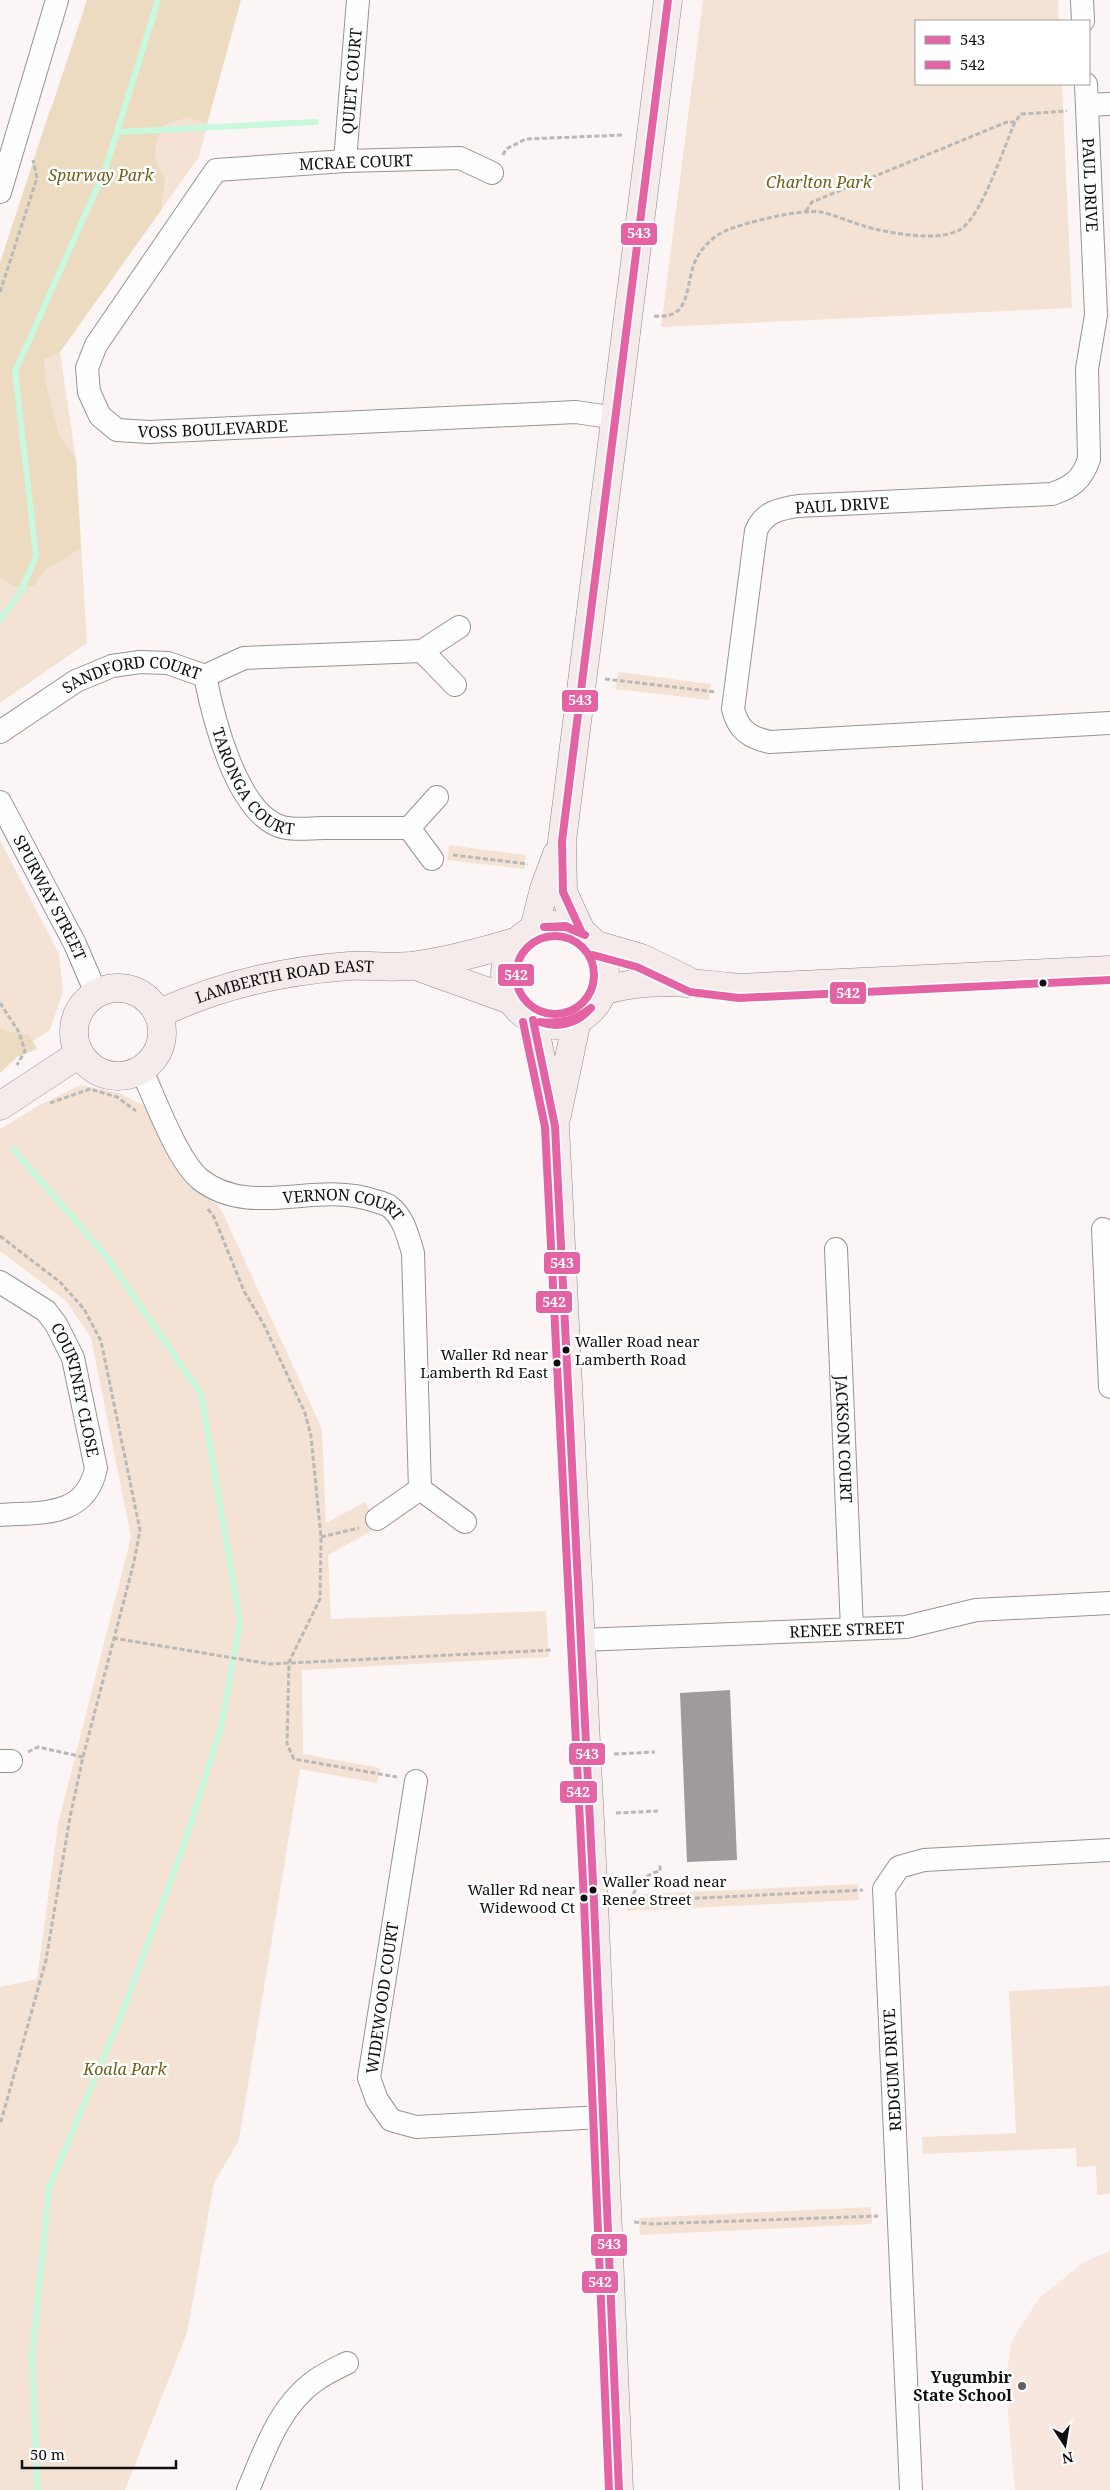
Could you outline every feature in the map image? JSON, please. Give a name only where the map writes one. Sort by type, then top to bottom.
[{"type":"street","points":[[0,192],[57,0]]},
{"type":"street","name":"QUIET COURT","points":[[345,162],[358,0]]},
{"type":"street","points":[[562,841],[526,935],[509,954],[505,969],[506,985],[511,1000],[520,1012],[533,1020],[554,1025],[576,1020],[597,1004],[603,992],[606,975],[603,959],[588,938],[564,892],[562,841],[668,0]]},
{"type":"street","points":[[1082,0],[1083,20]]},
{"type":"street","points":[[1086,94],[1110,104]]},
{"type":"street","name":"PAUL DRIVE","points":[[1086,94],[1096,315],[1087,369],[1089,459],[1084,473],[1076,483],[1052,494],[798,506],[766,514],[760,521],[756,531],[733,709],[736,722],[744,732],[755,739],[770,742],[1110,723]]},
{"type":"street","name":"MCRAE COURT","points":[[216,170],[345,162],[460,158],[492,173]]},
{"type":"street","name":"VOSS BOULEVARDE","points":[[216,170],[96,345],[87,368],[89,392],[100,416],[117,430],[149,432],[576,412],[616,418]]},
{"type":"street","points":[[455,685],[422,651],[459,627]]},
{"type":"street","name":"SANDFORD COURT","points":[[0,732],[76,681],[112,666],[140,662],[168,662],[205,676],[244,658],[422,651]]},
{"type":"street","name":"TARONGA COURT","points":[[205,676],[212,711],[229,761],[253,806],[270,822],[294,828],[409,828]]},
{"type":"street","points":[[432,859],[409,828],[437,797]]},
{"type":"street","name":"SPURWAY STREET","points":[[0,802],[75,944],[96,993]]},
{"type":"street","points":[[526,935],[549,925],[566,926],[588,938],[641,958],[693,983]]},
{"type":"street","name":"LAMBERTH ROAD EAST","points":[[158,1014],[236,983],[310,969],[365,965],[416,966],[474,954],[526,935]]},
{"type":"street","name":"LAMBERTH ROAD EAST","points":[[416,966],[511,1000]]},
{"type":"street","points":[[603,992],[624,984],[641,982],[693,983],[739,988],[1110,970]]},
{"type":"street","points":[[110,989],[125,989],[139,993],[150,1002],[158,1014],[162,1030],[160,1045],[153,1059],[141,1069],[128,1075],[114,1076],[100,1073],[89,1065],[80,1054],[74,1041],[74,1027],[77,1014],[85,1002],[96,993],[110,989]]},
{"type":"street","points":[[533,1020],[555,1126],[581,1640],[619,2490]]},
{"type":"street","points":[[555,1126],[576,1020]]},
{"type":"street","points":[[0,1106],[80,1054]]},
{"type":"street","name":"VERNON COURT","points":[[141,1069],[182,1155],[200,1179],[214,1188],[240,1198],[360,1195],[389,1206],[404,1225],[413,1253],[420,1489]]},
{"type":"street","points":[[1103,1229],[1110,1387]]},
{"type":"street","name":"JACKSON COURT","points":[[836,1249],[852,1629]]},
{"type":"street","name":"COURTNEY CLOSE","points":[[0,1282],[46,1310],[66,1342],[73,1358],[96,1468],[93,1482],[86,1494],[64,1508],[43,1512],[0,1515]]},
{"type":"street","points":[[377,1519],[420,1489],[465,1522]]},
{"type":"street","name":"RENEE STREET","points":[[581,1640],[906,1627],[976,1610],[1110,1603]]},
{"type":"street","name":"WIDEWOOD COURT","points":[[416,1780],[369,2078],[377,2100],[391,2120],[416,2127],[602,2117]]},
{"type":"street","points":[[884,1889],[899,1867],[924,1860],[1110,1850]]},
{"type":"street","name":"REDGUM DRIVE","points":[[884,1889],[911,2490]]},
{"type":"street","points":[[248,2490],[275,2426],[292,2401],[316,2379],[347,2363]]},
{"type":"path","points":[[654,316],[666,317],[681,308],[688,294],[694,264],[700,253],[708,242],[722,233],[735,228],[806,212],[822,212],[866,227],[914,235],[937,237],[949,235],[961,229],[981,202],[1015,122],[1021,114],[1075,111],[1086,94]]},
{"type":"path","points":[[806,212],[812,202],[1007,122],[1015,122]]},
{"type":"path","points":[[492,173],[506,149],[526,139],[624,135]]},
{"type":"path","points":[[0,292],[37,178],[31,152]]},
{"type":"path","points":[[582,676],[734,694]]},
{"type":"path","points":[[432,859],[454,855],[534,865]]},
{"type":"path","points":[[0,1003],[19,1032],[25,1051],[14,1070]]},
{"type":"path","points":[[45,1105],[90,1089],[117,1097],[138,1112]]},
{"type":"path","points":[[202,1203],[214,1217],[244,1291],[264,1324],[305,1413],[311,1436],[321,1537],[320,1599],[289,1662],[287,1744],[294,1758],[416,1780]]},
{"type":"path","points":[[0,1236],[60,1282],[84,1309],[101,1341],[140,1530],[134,1562],[83,1757],[70,1817],[46,1960],[0,2125]]},
{"type":"path","points":[[321,1537],[359,1528],[377,1519]]},
{"type":"path","points":[[114,1638],[270,1664],[554,1650]]},
{"type":"path","points":[[5,1761],[38,1747],[83,1757]]},
{"type":"path","points":[[614,1754],[655,1752]]},
{"type":"path","points":[[616,1813],[658,1811]]},
{"type":"path","points":[[630,1902],[644,1876],[660,1871],[660,1864]]},
{"type":"path","points":[[620,1902],[884,1889]]},
{"type":"path","points":[[634,2222],[661,2224],[898,2215]]},
{"type":"green space","name":"Spurway Park","points":[[87,0],[241,0],[207,124],[188,117],[164,125],[158,138],[155,157],[165,177],[161,210],[60,352],[44,359],[46,385],[59,434],[76,460],[81,547],[45,570],[34,586],[16,587],[0,578],[0,263]]},
{"type":"green space","name":"Charlton Park","points":[[703,0],[1058,0],[1059,20],[915,20],[915,85],[1062,85],[1072,308],[661,327]]},
{"type":"green space","name":"Spurway Park","points":[[213,101],[199,157],[60,352],[76,460],[87,643],[0,703],[0,263],[50,109]]},
{"type":"green space","points":[[618,672],[711,684],[709,700],[615,689]]},
{"type":"green space","points":[[0,840],[59,954],[63,992],[50,1030],[0,1062]]},
{"type":"green space","points":[[449,845],[526,855],[524,869],[447,860]]},
{"type":"green space","points":[[0,1028],[5,1031],[29,1035],[37,1049],[17,1057],[0,1073]]},
{"type":"green space","name":"Koala Park","points":[[80,1085],[119,1093],[147,1107],[174,1165],[221,1209],[322,1429],[326,1523],[365,1502],[379,1527],[328,1555],[331,1619],[546,1611],[549,1657],[302,1670],[303,1754],[380,1768],[377,1783],[300,1769],[239,2140],[214,2183],[187,2333],[125,2490],[0,2490],[0,1987],[37,1979],[58,1824],[131,1537],[91,1338],[66,1301],[0,1251],[0,1129],[38,1106]]},
{"type":"green space","points":[[858,1884],[859,1900],[627,1911],[626,1895]]},
{"type":"green space","points":[[1110,1986],[1110,2194],[1097,2195],[1096,2166],[1077,2167],[1076,2148],[923,2154],[922,2137],[1016,2133],[1009,1991]]},
{"type":"green space","points":[[871,2207],[872,2224],[640,2235],[639,2218]]},
{"type":"shaded area","points":[[1110,2251],[1110,2490],[1015,2490],[1005,2382],[1012,2340],[1040,2297],[1084,2262]]},
{"type":"building","points":[[730,1690],[737,1860],[687,1862],[680,1693]]},
{"type":"waterway","points":[[0,620],[21,591],[36,556],[15,372],[105,170],[158,0]]},
{"type":"waterway","points":[[117,132],[316,122]]},
{"type":"waterway","points":[[13,1149],[106,1256],[201,1394],[240,1622],[221,1727],[184,1845],[123,2011],[49,2188],[32,2355],[37,2490]]},
{"type":"transit line","name":"543","points":[[581,931],[563,892],[562,841],[668,0]]},
{"type":"transit line","name":"543","points":[[544,927],[566,926],[585,935]]},
{"type":"transit line","name":"543","points":[[544,927],[566,927],[585,935]]},
{"type":"transit line","name":"542","points":[[555,936],[570,939],[583,947],[591,960],[594,975],[591,990],[583,1003],[570,1011],[555,1014],[540,1011],[527,1003],[519,990],[516,975],[519,960],[527,947],[540,939],[555,936]]},
{"type":"transit line","name":"542","points":[[593,955],[637,967],[690,992],[739,998],[1110,980]]},
{"type":"transit line","name":"543","points":[[540,1022],[567,1021],[591,1008]]},
{"type":"transit line","name":"543","points":[[540,1022],[561,1025],[580,1018],[591,1008]]},
{"type":"transit line","name":"543","points":[[533,1020],[555,1126],[594,1902],[619,2490]]},
{"type":"transit line","name":"542","points":[[523,1022],[545,1127],[584,1902],[609,2490]]},
{"type":"place","name":"Waller Road near Lamberth Road","points":[[566,1350]]},
{"type":"place","name":"Waller Rd near Lamberth Rd East","points":[[557,1363]]},
{"type":"place","name":"Waller Road near Renee Street","points":[[593,1890]]},
{"type":"place","name":"Waller Rd near Widewood Ct","points":[[584,1898]]},
{"type":"place","name":"Yugumbir State School","points":[[1022,2386]]}]
